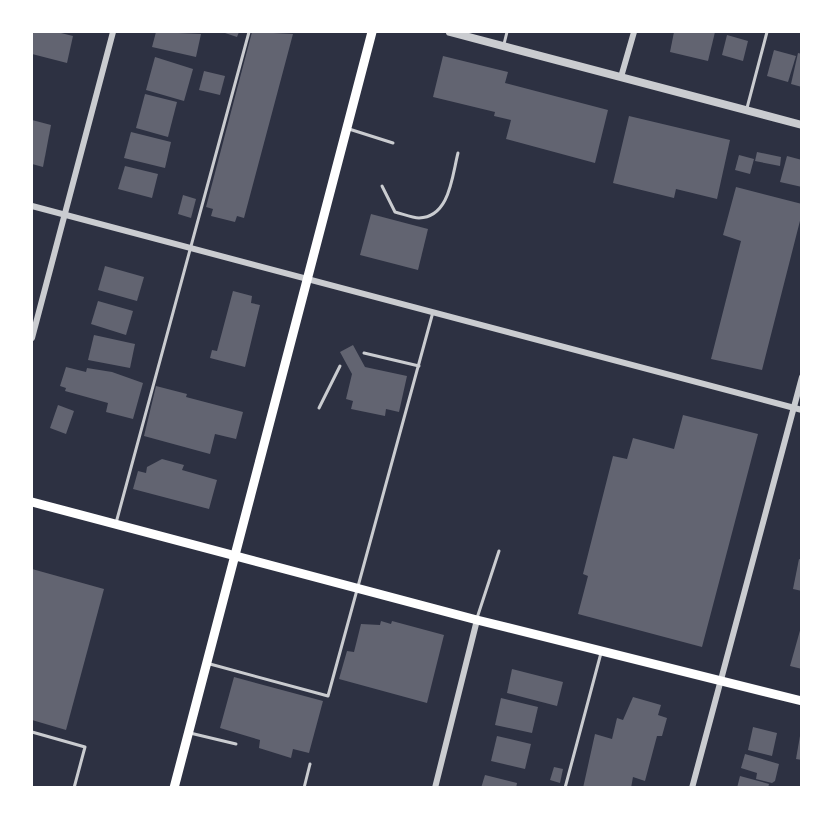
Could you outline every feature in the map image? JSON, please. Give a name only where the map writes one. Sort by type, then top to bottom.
[{"type":"main road","points":[[174,788],[372,32]]},
{"type":"main road","points":[[32,502],[477,620],[801,701]]},
{"type":"street","points":[[32,338],[112,32]]},
{"type":"street","points":[[450,32],[801,125]]},
{"type":"street","points":[[621,77],[634,32]]},
{"type":"street","points":[[32,206],[801,410]]},
{"type":"street","points":[[692,788],[801,377]]},
{"type":"street","points":[[435,788],[477,620]]},
{"type":"lane","points":[[115,524],[249,32]]},
{"type":"lane","points":[[503,45],[507,32]]},
{"type":"lane","points":[[746,110],[767,32]]},
{"type":"lane","points":[[347,128],[393,142]]},
{"type":"lane","points":[[382,186],[396,212],[419,218],[427,215],[440,209],[446,202],[458,153]]},
{"type":"lane","points":[[207,663],[328,696],[434,312]]},
{"type":"lane","points":[[364,353],[419,366]]},
{"type":"lane","points":[[319,408],[340,366]]},
{"type":"lane","points":[[477,620],[500,551]]},
{"type":"lane","points":[[565,788],[602,651]]},
{"type":"lane","points":[[32,732],[85,747],[75,788]]},
{"type":"lane","points":[[189,732],[236,744]]},
{"type":"lane","points":[[304,788],[310,764]]},
{"type":"building","points":[[32,32],[57,32],[73,36],[67,63],[32,54]]},
{"type":"building","points":[[156,32],[201,34],[196,57],[152,47]]},
{"type":"building","points":[[222,32],[239,32],[237,37]]},
{"type":"building","points":[[252,32],[293,34],[244,218],[237,216],[235,222],[211,216],[213,209],[206,207]]},
{"type":"building","points":[[674,32],[715,32],[708,61],[670,52]]},
{"type":"building","points":[[727,35],[748,41],[743,61],[722,55]]},
{"type":"building","points":[[774,50],[796,56],[788,82],[767,76]]},
{"type":"building","points":[[798,53],[802,54],[802,87],[791,84]]},
{"type":"building","points":[[443,56],[508,72],[505,83],[608,110],[595,163],[506,139],[511,120],[494,116],[495,112],[433,97]]},
{"type":"building","points":[[155,57],[193,69],[184,101],[146,90]]},
{"type":"building","points":[[204,71],[225,76],[220,95],[199,90]]},
{"type":"building","points":[[145,94],[177,102],[168,137],[136,128]]},
{"type":"building","points":[[629,116],[730,140],[717,199],[676,189],[674,198],[613,183]]},
{"type":"building","points":[[32,120],[51,125],[43,167],[32,164]]},
{"type":"building","points":[[131,132],[171,142],[165,168],[124,158]]},
{"type":"building","points":[[757,152],[781,157],[780,166],[755,161]]},
{"type":"building","points":[[739,155],[754,159],[750,174],[735,170]]},
{"type":"building","points":[[787,156],[802,160],[802,187],[780,182]]},
{"type":"building","points":[[125,166],[158,174],[152,198],[118,189]]},
{"type":"building","points":[[736,187],[802,204],[802,213],[762,370],[711,359],[741,241],[723,235]]},
{"type":"building","points":[[183,195],[196,199],[191,218],[178,214]]},
{"type":"building","points":[[371,214],[428,229],[418,270],[360,255]]},
{"type":"building","points":[[105,266],[144,277],[137,301],[98,290]]},
{"type":"building","points":[[233,291],[252,296],[251,303],[260,305],[245,367],[210,358],[212,350],[217,351]]},
{"type":"building","points":[[98,301],[133,311],[126,335],[91,324]]},
{"type":"building","points":[[94,335],[135,344],[130,368],[88,360]]},
{"type":"building","points":[[353,345],[365,367],[407,376],[399,412],[386,409],[385,416],[351,409],[353,401],[346,399],[352,374],[340,352]]},
{"type":"building","points":[[66,367],[86,372],[87,368],[112,372],[143,383],[133,419],[106,412],[108,403],[65,391],[66,388],[60,386]]},
{"type":"building","points":[[156,386],[187,394],[186,397],[243,412],[236,439],[215,434],[210,454],[144,436]]},
{"type":"building","points":[[58,405],[74,411],[66,434],[50,428]]},
{"type":"building","points":[[683,415],[758,434],[702,647],[578,614],[588,576],[583,574],[613,456],[627,459],[633,438],[674,449]]},
{"type":"building","points":[[162,459],[184,465],[182,470],[217,480],[209,509],[133,489],[138,471],[146,473],[147,467]]},
{"type":"building","points":[[799,559],[802,560],[802,591],[793,589]]},
{"type":"building","points":[[32,569],[104,589],[66,730],[32,720]]},
{"type":"building","points":[[381,621],[391,624],[392,621],[444,635],[427,703],[339,679],[347,651],[354,652],[361,624],[380,625]]},
{"type":"building","points":[[802,627],[802,669],[790,666]]},
{"type":"building","points":[[512,669],[563,682],[557,706],[507,693]]},
{"type":"building","points":[[234,677],[323,701],[309,753],[293,749],[291,758],[259,748],[260,740],[220,728]]},
{"type":"building","points":[[633,697],[661,705],[658,715],[667,718],[662,736],[657,736],[645,781],[633,777],[631,788],[583,788],[595,734],[612,739],[617,718],[623,720]]},
{"type":"building","points":[[501,698],[538,707],[532,733],[495,725]]},
{"type":"building","points":[[753,727],[777,733],[772,756],[748,750]]},
{"type":"building","points":[[497,736],[531,744],[525,769],[491,761]]},
{"type":"building","points":[[800,736],[802,737],[802,760],[796,759]]},
{"type":"building","points":[[745,754],[779,764],[775,781],[772,783],[756,779],[757,773],[741,768]]},
{"type":"building","points":[[554,767],[563,769],[560,783],[550,780]]},
{"type":"building","points":[[485,775],[517,783],[516,788],[481,788]]},
{"type":"building","points":[[740,776],[769,784],[768,788],[737,788]]}]
